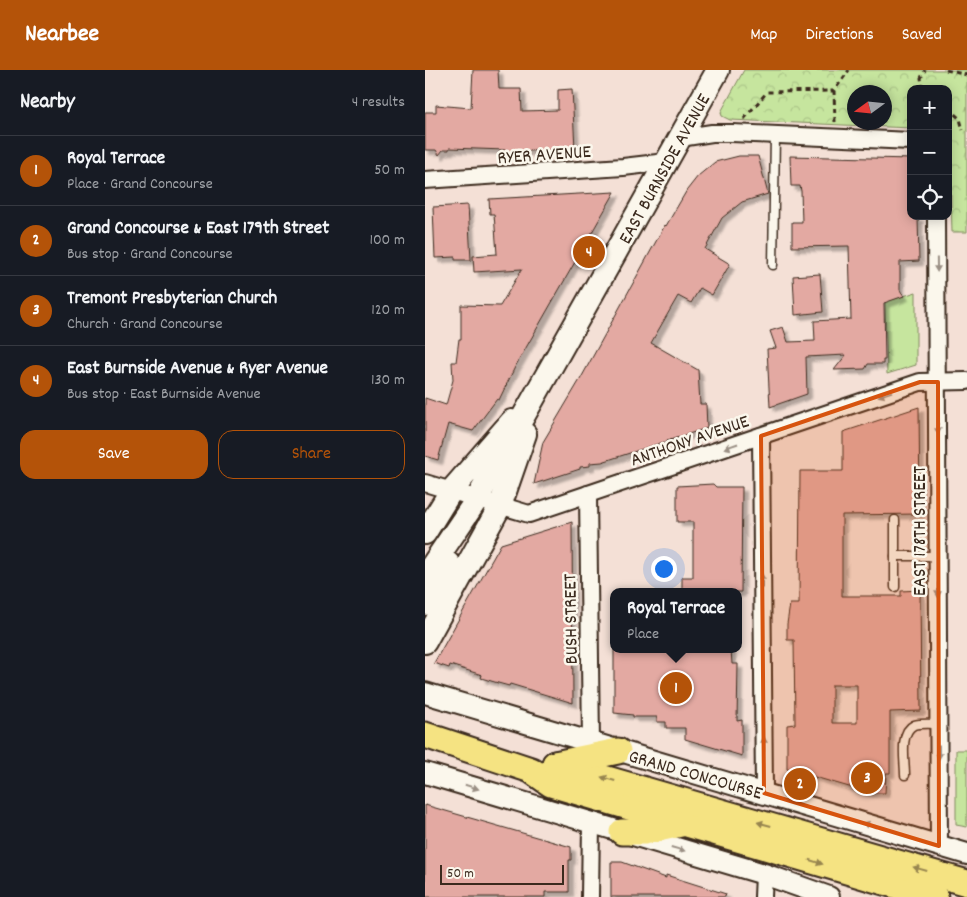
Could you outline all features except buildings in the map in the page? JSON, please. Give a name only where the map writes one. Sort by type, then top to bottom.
[{"type":"main road","name":"EAST BURNSIDE AVENUE","points":[[425,576],[437,555],[465,519],[477,499],[717,72]]},
{"type":"main road","name":"EAST BURNSIDE AVENUE","points":[[425,534],[451,491],[496,437],[535,397]]},
{"type":"main road","name":"EAST BURNSIDE AVENUE","points":[[425,642],[500,506],[522,444],[535,397]]},
{"type":"main road","name":"EAST BURNSIDE AVENUE","points":[[425,604],[449,562],[465,519]]},
{"type":"main road","name":"GRAND CONCOURSE","points":[[425,735],[967,883]]},
{"type":"main road","points":[[543,767],[618,750]]},
{"type":"main road","name":"GRAND CONCOURSE","points":[[543,767],[551,784],[935,897]]},
{"type":"main road","points":[[622,832],[644,832],[683,823]]},
{"type":"street","points":[[680,138],[712,133],[907,141]]},
{"type":"street","name":"RYER AVENUE","points":[[425,180],[623,168],[666,162]]},
{"type":"street","name":"EAST 178TH STREET","points":[[937,220],[939,846]]},
{"type":"street","name":"ANTHONY AVENUE","points":[[425,483],[529,514],[920,382],[967,381]]},
{"type":"street","points":[[761,436],[764,793]]},
{"type":"street","name":"BUSH STREET","points":[[588,494],[591,743]]},
{"type":"street","name":"GRAND CONCOURSE","points":[[425,693],[967,854]]},
{"type":"street","points":[[425,773],[764,874],[829,897]]},
{"type":"street","points":[[590,897],[591,823]]},
{"type":"street","points":[[763,897],[764,874]]},
{"type":"lane","points":[[773,265],[775,135]]},
{"type":"lane","points":[[895,520],[895,587]]},
{"type":"lane","points":[[895,556],[938,556]]},
{"type":"lane","points":[[905,775],[905,738],[908,730],[916,725],[939,724]]},
{"type":"path","points":[[835,122],[834,91],[849,70]]},
{"type":"path","points":[[922,85],[921,78],[925,70]]},
{"type":"path","points":[[946,70],[967,75]]},
{"type":"path","points":[[741,123],[767,92],[834,91]]},
{"type":"path","points":[[952,112],[959,119],[963,130]]},
{"type":"highlighted area","points":[[920,382],[938,382],[939,846],[764,793],[761,436]]},
{"type":"green space","points":[[744,70],[967,70],[967,232],[952,232],[952,85],[907,85],[907,128],[892,127],[892,85],[847,85],[847,125],[730,120],[722,116],[721,112]]},
{"type":"green space","points":[[916,292],[916,365],[887,374],[885,302]]},
{"type":"green space","points":[[956,750],[967,750],[967,827],[956,825]]},
{"type":"place","name":"East Burnside Avenue & Ryer Avenue","points":[[589,252]]},
{"type":"place","name":"Royal Terrace","points":[[676,688]]},
{"type":"place","name":"Tremont Presbyterian Church","points":[[867,778]]},
{"type":"place","name":"Grand Concourse & East 179th Street","points":[[800,784]]}]
